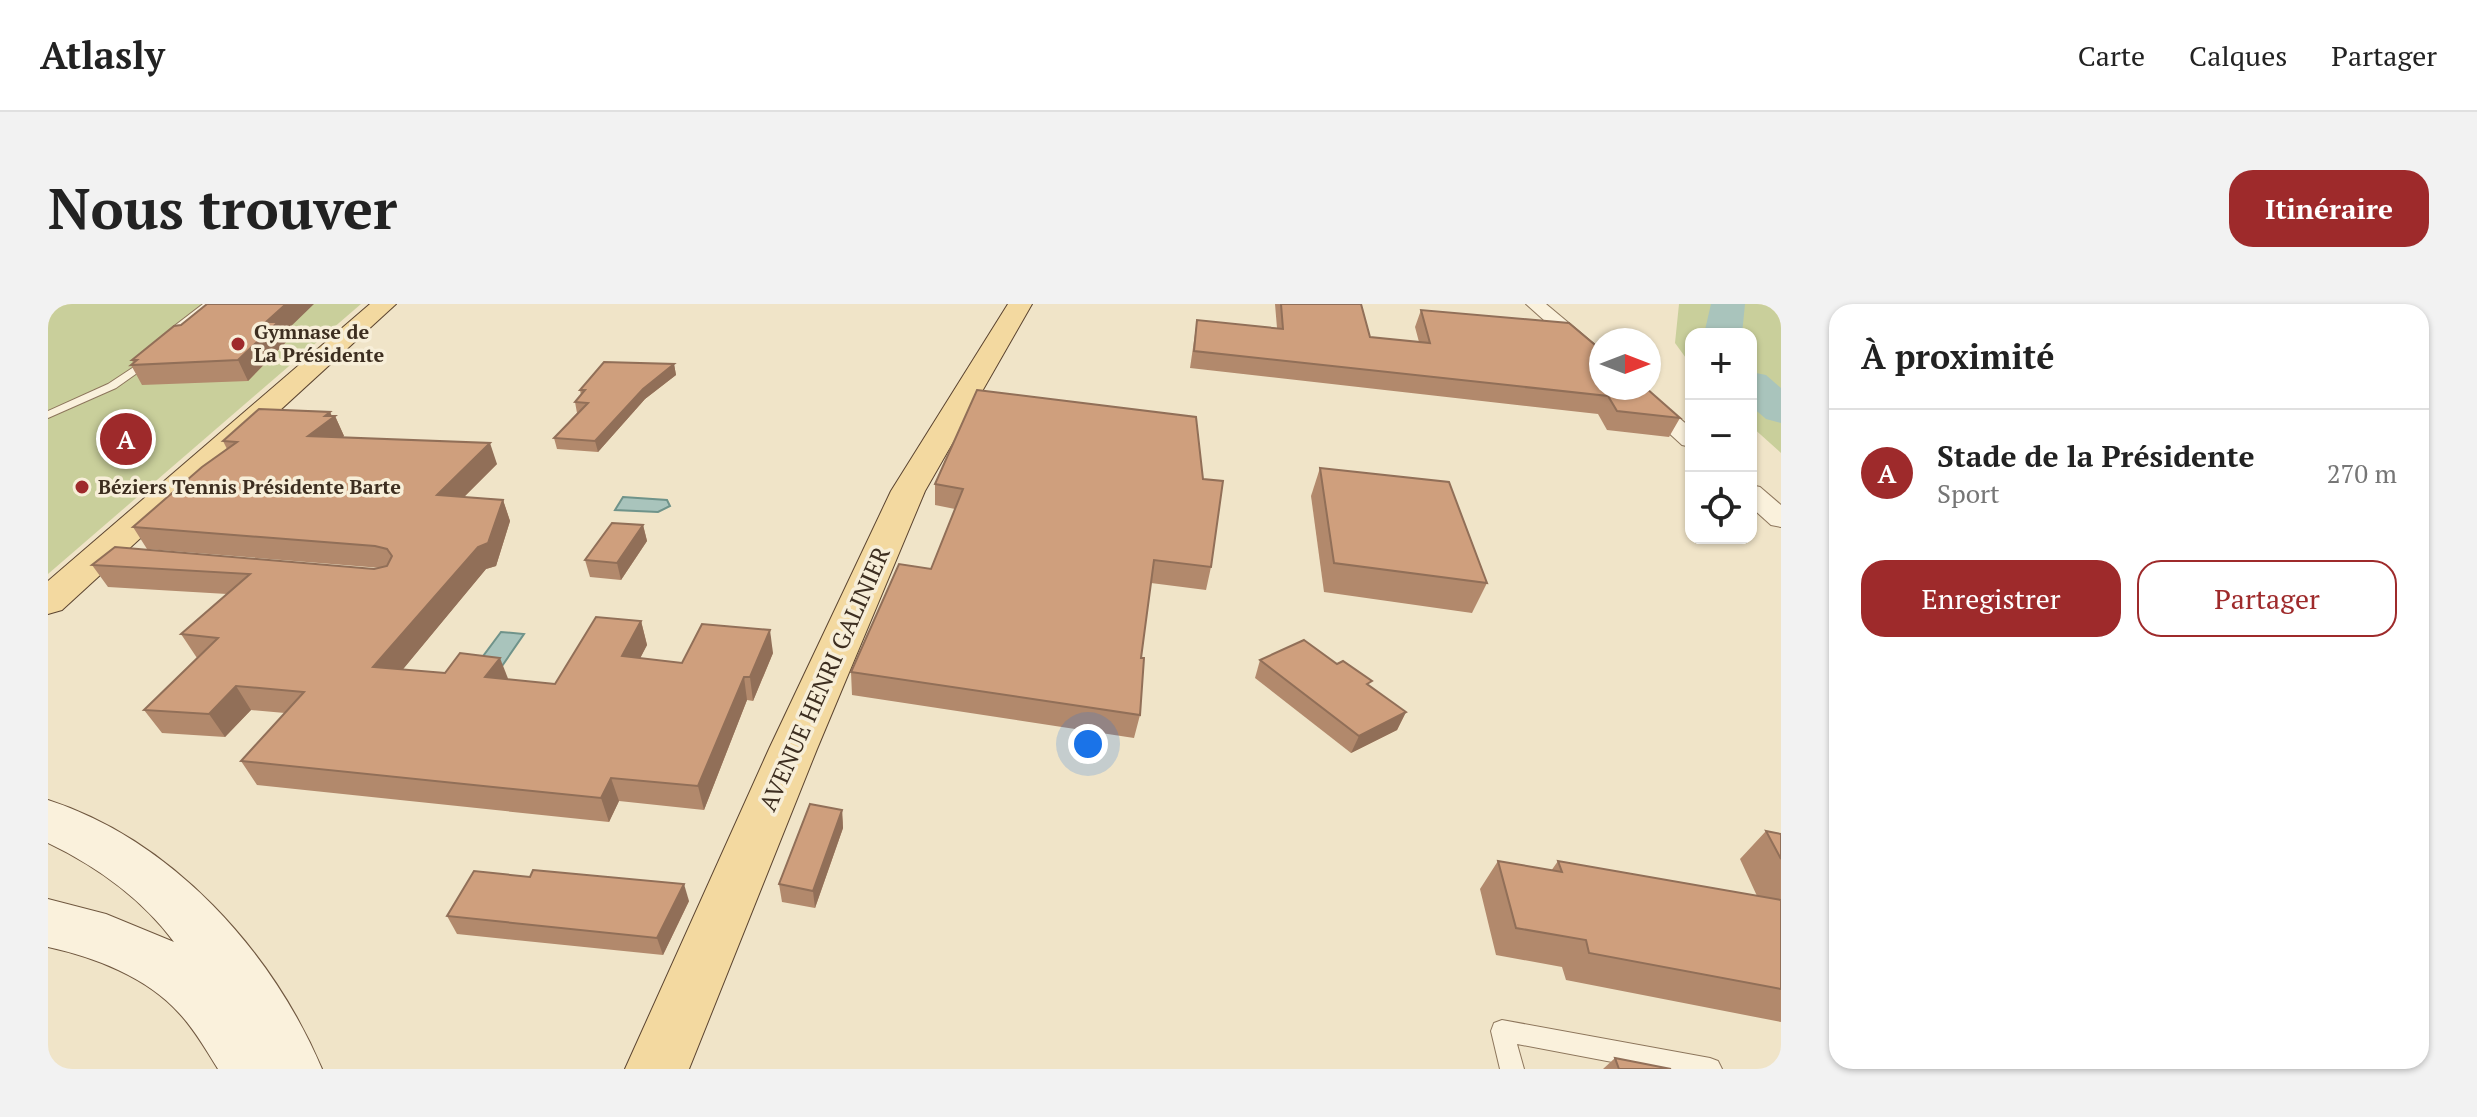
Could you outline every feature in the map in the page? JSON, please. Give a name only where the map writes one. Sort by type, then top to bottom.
[{"type":"main road","points":[[48,602],[384,304]]},
{"type":"main road","name":"AVENUE HENRI GALINIER","points":[[657,1069],[799,735],[908,491],[1020,304]]},
{"type":"main road","points":[[48,820],[106,847],[177,903],[258,1007],[290,1069]]},
{"type":"main road","points":[[48,923],[72,927],[138,952],[196,989],[247,1057],[252,1069]]},
{"type":"street","points":[[1535,304],[1589,351]]},
{"type":"street","points":[[1645,400],[1685,435]]},
{"type":"street","points":[[1757,498],[1781,519]]},
{"type":"street","points":[[99,557],[131,559]]},
{"type":"lane","points":[[48,415],[112,386],[142,367],[161,352],[176,329],[208,304]]},
{"type":"lane","points":[[1512,1069],[1502,1031],[1710,1069]]},
{"type":"green space","points":[[48,304],[361,304],[48,574]]},
{"type":"green space","points":[[1679,304],[1781,304],[1781,453],[1757,431],[1757,328],[1685,328],[1685,357],[1675,343]]},
{"type":"water","points":[[623,497],[667,500],[670,506],[658,512],[615,510]]},
{"type":"water","points":[[501,632],[524,634],[500,669],[475,667]]},
{"type":"building","points":[[207,304],[286,304],[266,322],[278,322],[238,360],[131,365],[137,360],[132,360],[174,326],[181,325]]},
{"type":"building","points":[[1281,304],[1361,304],[1370,337],[1430,343],[1421,310],[1569,323],[1589,340],[1589,394],[1194,351],[1197,320],[1283,329]]},
{"type":"building","points":[[604,362],[674,364],[643,389],[595,441],[554,438],[588,403],[575,402],[585,390],[580,390]]},
{"type":"building","points":[[977,390],[1196,417],[1203,479],[1223,481],[1211,567],[1154,560],[1141,658],[1144,658],[1140,715],[851,672],[899,564],[931,569],[963,489],[935,484]]},
{"type":"building","points":[[1610,400],[1660,400],[1680,418],[1617,411]]},
{"type":"building","points":[[259,409],[330,412],[325,416],[335,416],[308,436],[490,443],[437,495],[503,500],[488,543],[478,547],[373,667],[445,673],[460,653],[500,658],[485,677],[555,684],[596,617],[641,621],[622,656],[682,663],[702,624],[770,630],[750,677],[744,677],[698,786],[611,778],[601,798],[241,761],[304,692],[236,686],[209,714],[144,710],[218,638],[181,634],[250,574],[92,565],[115,547],[374,569],[387,566],[392,556],[387,549],[375,546],[133,527],[202,467],[237,442],[223,441]]},
{"type":"building","points":[[1320,468],[1449,482],[1487,583],[1334,563]]},
{"type":"building","points":[[612,523],[643,525],[617,563],[585,560]]},
{"type":"building","points":[[1304,640],[1337,664],[1343,661],[1372,681],[1367,684],[1406,712],[1359,736],[1260,660]]},
{"type":"building","points":[[810,804],[842,810],[813,891],[779,884]]},
{"type":"building","points":[[1766,831],[1781,834],[1781,859]]},
{"type":"building","points":[[1498,861],[1562,872],[1558,861],[1781,900],[1781,989],[1589,953],[1586,940],[1516,928]]},
{"type":"building","points":[[533,870],[684,884],[657,938],[447,916],[474,871],[530,877]]},
{"type":"building","points":[[1615,1058],[1671,1069],[1619,1069]]},
{"type":"waterway","points":[[1724,328],[1728,304]]},
{"type":"waterway","points":[[1757,389],[1781,410]]},
{"type":"place","name":"Gymnase de La Présidente","points":[[238,344]]},
{"type":"place","name":"Stade de la Présidente","points":[[126,439]]},
{"type":"place","name":"Béziers Tennis Présidente Barte","points":[[82,487]]}]
